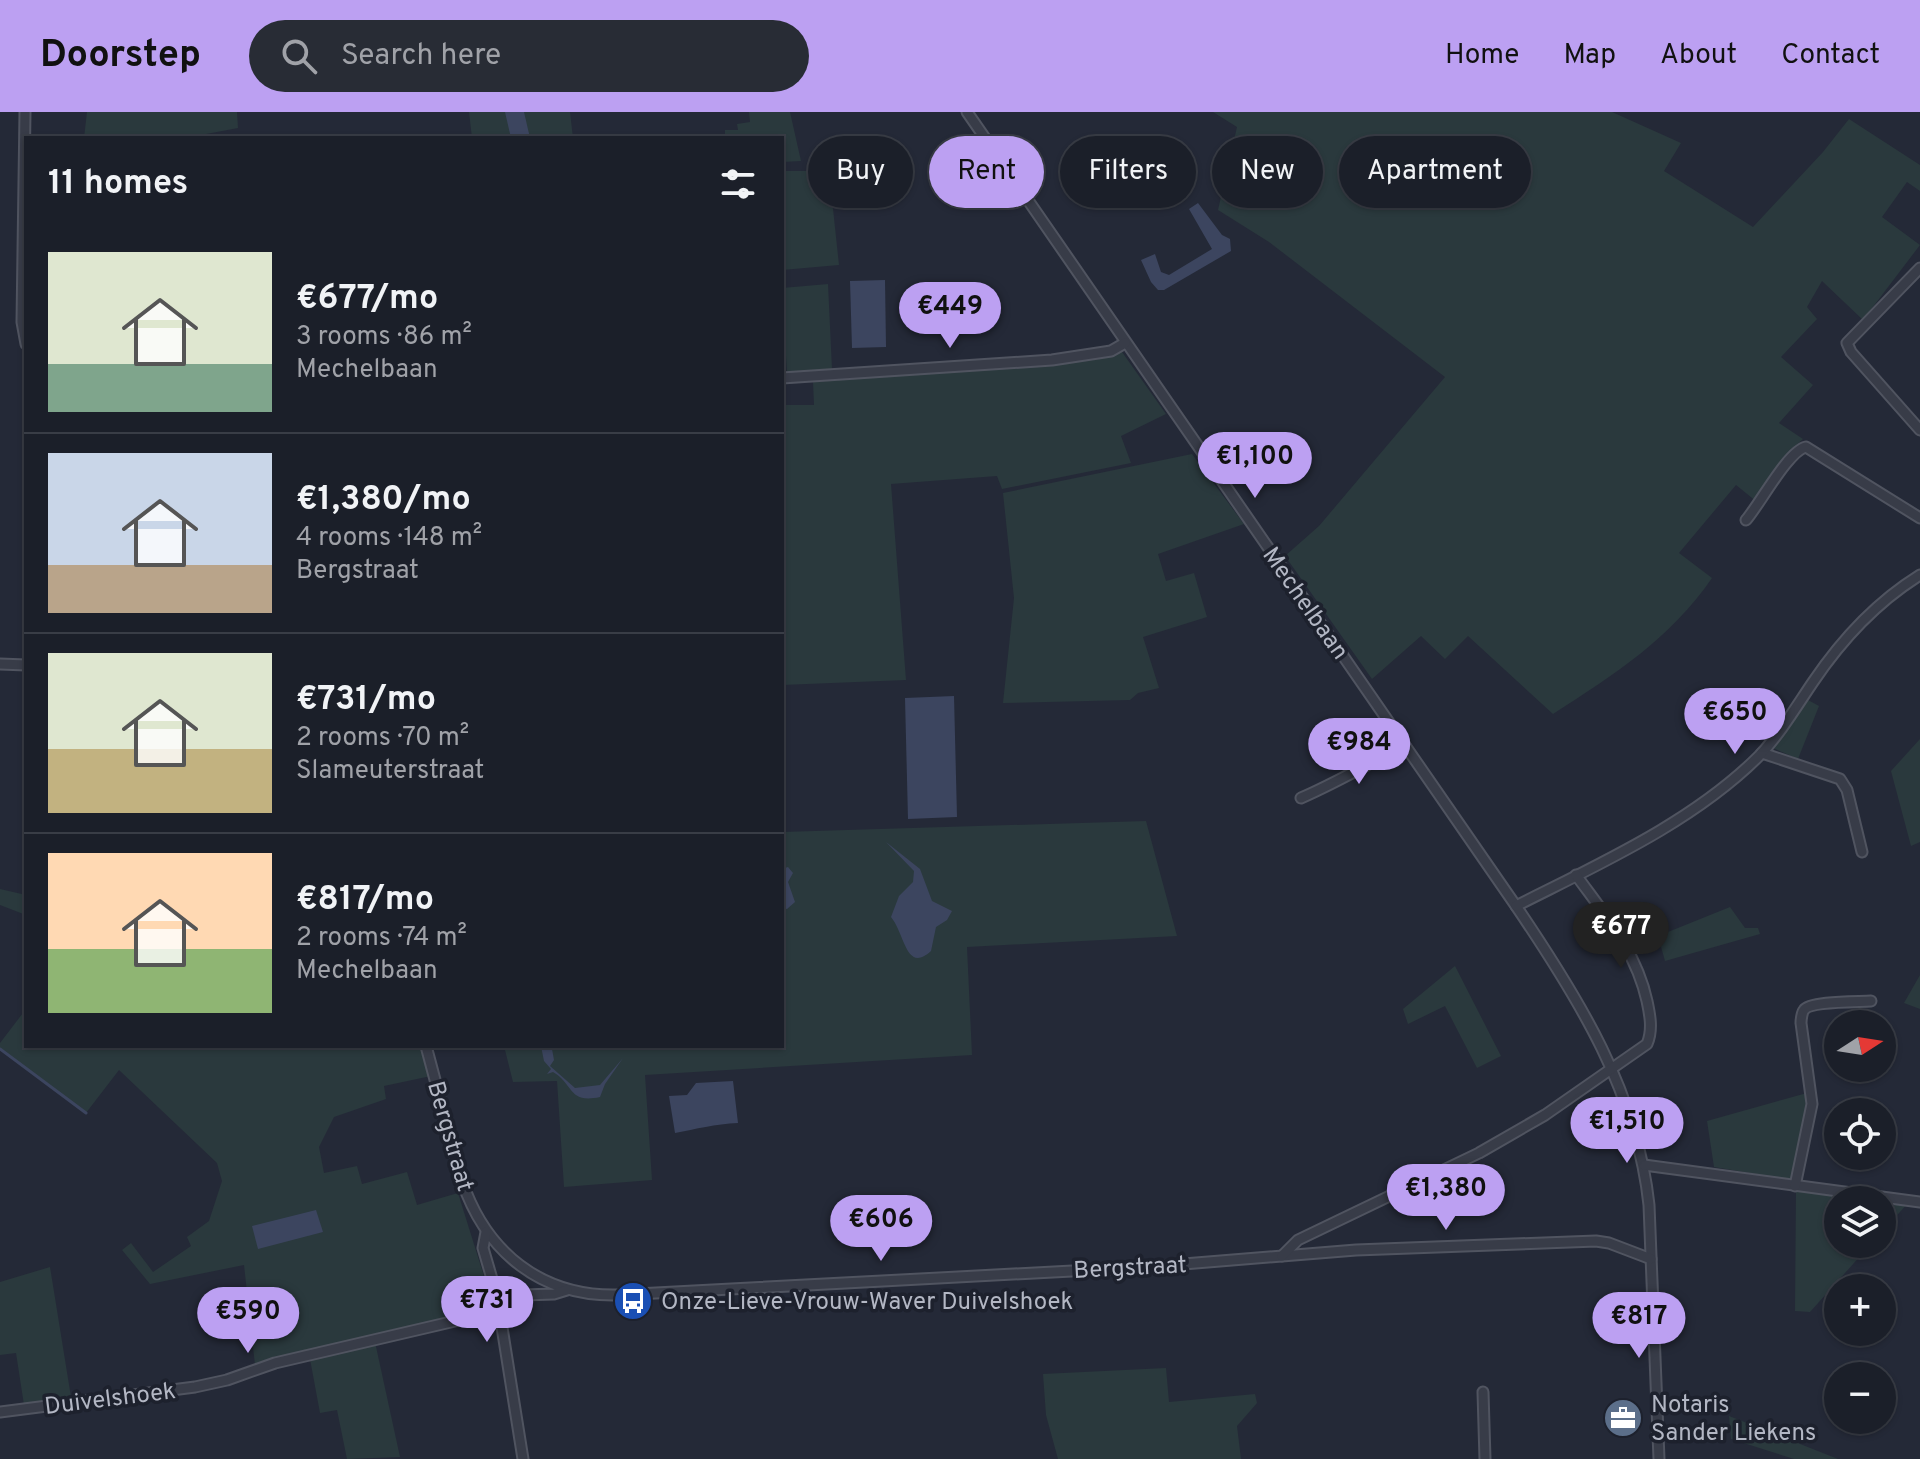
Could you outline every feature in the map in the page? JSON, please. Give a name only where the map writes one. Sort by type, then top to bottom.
[{"type":"street","points":[[25,112],[25,136]]},
{"type":"street","name":"Mechelbaan","points":[[967,112],[1516,906],[1566,983],[1612,1070],[1632,1118],[1644,1165],[1659,1459]]},
{"type":"street","points":[[24,182],[24,333]]},
{"type":"street","points":[[1920,268],[1847,343],[1851,352],[1920,430]]},
{"type":"street","points":[[784,378],[1052,360],[1111,351],[1125,343]]},
{"type":"street","points":[[1746,520],[1795,451],[1806,447],[1920,518]]},
{"type":"street","points":[[1516,906],[1695,808],[1727,786],[1762,753],[1851,632],[1878,606],[1920,575]]},
{"type":"street","points":[[0,664],[24,665]]},
{"type":"street","points":[[1301,798],[1330,786],[1339,778],[1405,745]]},
{"type":"street","points":[[1762,753],[1840,779],[1847,790],[1862,852]]},
{"type":"street","points":[[1282,1256],[1298,1240],[1492,1145],[1545,1115],[1647,1044],[1650,1017],[1641,975],[1628,947],[1576,875]]},
{"type":"street","points":[[1795,1186],[1812,1104],[1801,1023],[1803,1011],[1807,1007],[1871,1001]]},
{"type":"street","name":"Bergstraat","points":[[427,1048],[467,1198],[486,1232],[516,1262],[567,1290],[597,1295],[631,1294],[1147,1267],[1356,1250],[1596,1241],[1651,1259]]},
{"type":"street","points":[[1644,1165],[1920,1202]]},
{"type":"street","points":[[486,1232],[483,1248],[497,1296],[523,1459]]},
{"type":"street","points":[[497,1296],[554,1294],[567,1290]]},
{"type":"street","name":"Duivelshoek","points":[[0,1412],[195,1387],[227,1380],[275,1363],[498,1311]]},
{"type":"street","points":[[1483,1392],[1485,1459]]},
{"type":"shaded area","points":[[87,112],[237,112],[238,128],[196,136],[84,136]]},
{"type":"shaded area","points":[[469,112],[570,112],[573,136],[472,136]]},
{"type":"shaded area","points":[[749,112],[790,112],[801,161],[784,162],[784,136],[725,136],[725,130],[738,130],[737,124],[750,122]]},
{"type":"shaded area","points":[[1213,112],[1612,112],[1681,143],[1664,171],[1753,227],[1823,152],[1849,119],[1920,165],[1920,191],[1907,182],[1882,217],[1920,245],[1863,320],[1822,281],[1807,307],[1817,319],[1781,357],[1813,385],[1779,423],[1803,439],[1789,452],[1795,458],[1762,506],[1736,485],[1679,553],[1712,578],[1696,600],[1640,654],[1553,714],[1468,636],[1445,659],[1421,636],[1372,679],[1285,556],[1319,526],[1445,377],[1269,242],[1218,210],[1323,208],[1323,136],[1235,136],[1237,127]]},
{"type":"shaded area","points":[[784,171],[808,171],[808,208],[833,208],[839,265],[784,270]]},
{"type":"shaded area","points":[[828,284],[832,369],[787,373],[784,288]]},
{"type":"shaded area","points":[[1122,352],[1166,414],[1121,436],[1131,463],[1002,489],[997,476],[891,484],[906,680],[784,685],[784,405],[814,405],[813,382],[1093,360]]},
{"type":"shaded area","points":[[1192,454],[1244,524],[1158,554],[1166,581],[1194,573],[1207,617],[1143,637],[1159,688],[1138,693],[1130,700],[1003,703],[1014,598],[1003,493]]},
{"type":"shaded area","points":[[1808,700],[1819,706],[1798,759],[1773,748]]},
{"type":"shaded area","points":[[1920,739],[1920,842],[1911,846],[1891,771]]},
{"type":"shaded area","points":[[1146,821],[1177,936],[967,947],[972,1055],[645,1075],[652,1180],[564,1187],[557,1081],[513,1082],[504,1048],[784,1048],[784,832]]},
{"type":"shaded area","points":[[0,889],[24,895],[24,914],[0,905]]},
{"type":"shaded area","points":[[1730,907],[1745,928],[1758,928],[1760,934],[1665,961],[1658,936]]},
{"type":"shaded area","points":[[1455,966],[1501,1056],[1477,1068],[1445,1006],[1408,1024],[1403,1009]]},
{"type":"shaded area","points":[[1920,975],[1920,1009],[1904,1003]]},
{"type":"shaded area","points":[[24,1012],[24,1048],[424,1048],[431,1076],[384,1086],[386,1099],[334,1117],[319,1147],[324,1173],[357,1166],[362,1184],[407,1172],[417,1205],[458,1193],[493,1305],[489,1309],[255,1365],[244,1265],[150,1284],[122,1250],[131,1243],[153,1272],[191,1246],[187,1237],[209,1221],[222,1181],[217,1163],[119,1070],[86,1113],[0,1049],[0,1043]]},
{"type":"shaded area","points":[[1807,1093],[1808,1109],[1792,1180],[1714,1167],[1707,1121]]},
{"type":"shaded area","points":[[1796,1190],[1824,1193],[1824,1258],[1858,1258],[1844,1274],[1824,1274],[1824,1296],[1810,1312],[1795,1311]]},
{"type":"shaded area","points":[[1896,1202],[1908,1203],[1896,1216]]},
{"type":"shaded area","points":[[50,1267],[71,1397],[24,1405],[16,1353],[0,1355],[0,1282]]},
{"type":"shaded area","points":[[375,1342],[400,1457],[347,1459],[337,1410],[320,1413],[310,1359]]},
{"type":"shaded area","points":[[1166,1368],[1169,1402],[1255,1394],[1257,1403],[1237,1426],[1241,1459],[1058,1459],[1046,1415],[1043,1374]]},
{"type":"shaded area","points":[[1729,1416],[1838,1459],[1794,1459],[1731,1439]]},
{"type":"water","points":[[505,112],[524,112],[530,136],[511,136]]},
{"type":"water","points":[[1196,204],[1222,235],[1230,239],[1231,251],[1164,290],[1158,290],[1141,260],[1155,254],[1161,272],[1169,275],[1212,249],[1189,209],[1196,208]]},
{"type":"water","points":[[885,280],[886,347],[852,348],[850,281]]},
{"type":"water","points":[[954,696],[957,817],[908,819],[905,698]]},
{"type":"water","points":[[886,842],[920,869],[932,901],[952,911],[947,920],[936,927],[931,951],[923,957],[911,955],[891,917],[899,896],[913,882],[914,871]]},
{"type":"water","points":[[788,867],[793,873],[788,882],[795,902],[787,909],[784,908],[784,868]]},
{"type":"water","points":[[541,1048],[552,1049],[554,1060],[550,1066],[575,1088],[600,1085],[623,1058],[600,1097],[590,1098],[582,1098],[572,1092],[553,1072],[547,1074],[551,1069],[544,1061]]},
{"type":"water","points":[[733,1081],[738,1123],[675,1133],[669,1096],[687,1095],[696,1083]]},
{"type":"water","points":[[316,1210],[323,1232],[258,1249],[252,1226]]},
{"type":"waterway","points":[[0,1049],[86,1113]]},
{"type":"place","name":"Onze-Lieve-Vrouw-Waver Duivelshoek","points":[[633,1301]]},
{"type":"place","name":"Notaris Sander Liekens","points":[[1623,1418]]}]
